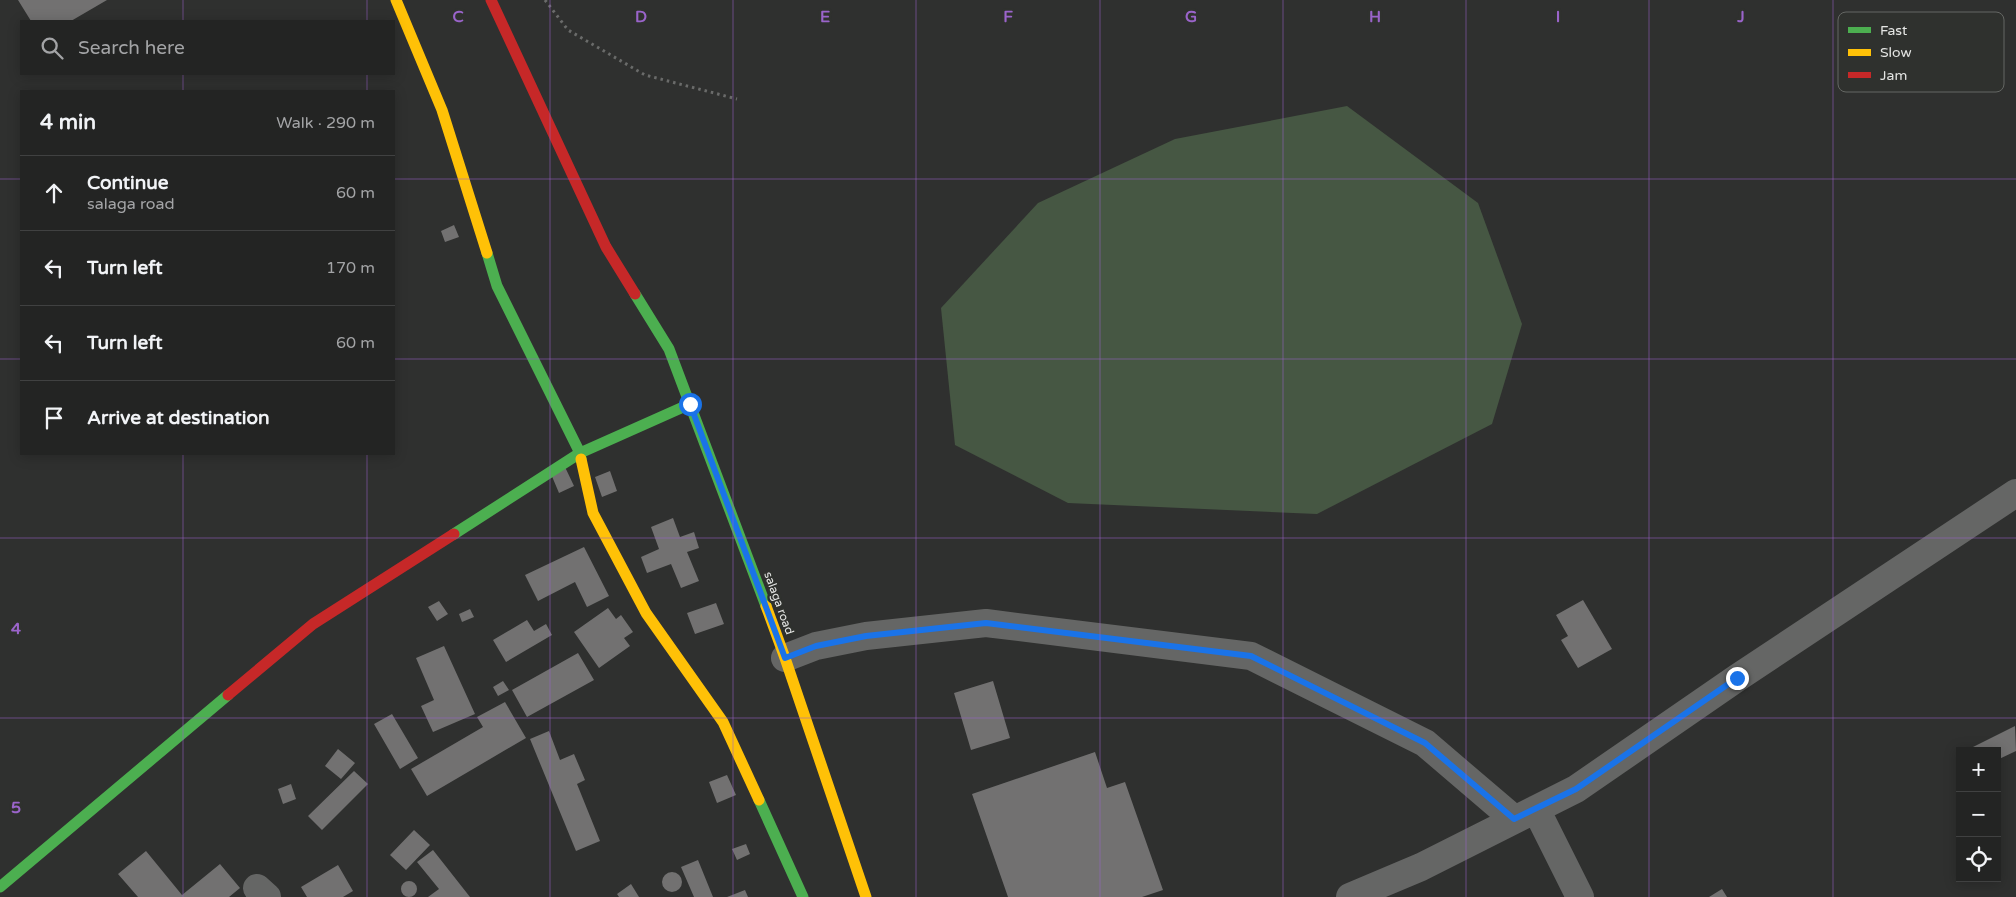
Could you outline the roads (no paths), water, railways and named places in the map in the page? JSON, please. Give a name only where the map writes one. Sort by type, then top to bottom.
[{"type":"street","points":[[396,0],[442,110],[497,286],[580,454],[594,513],[646,613],[723,722],[803,897]]},
{"type":"street","name":"salaga road","points":[[491,0],[606,247],[669,349],[785,658],[866,897]]},
{"type":"street","points":[[0,887],[313,624],[580,454],[690,404]]},
{"type":"street","points":[[1350,897],[1421,867],[1576,789],[1737,678],[2016,493]]},
{"type":"street","points":[[785,658],[816,646],[866,636],[986,623],[1251,656],[1425,743],[1525,814],[1580,897]]}]
